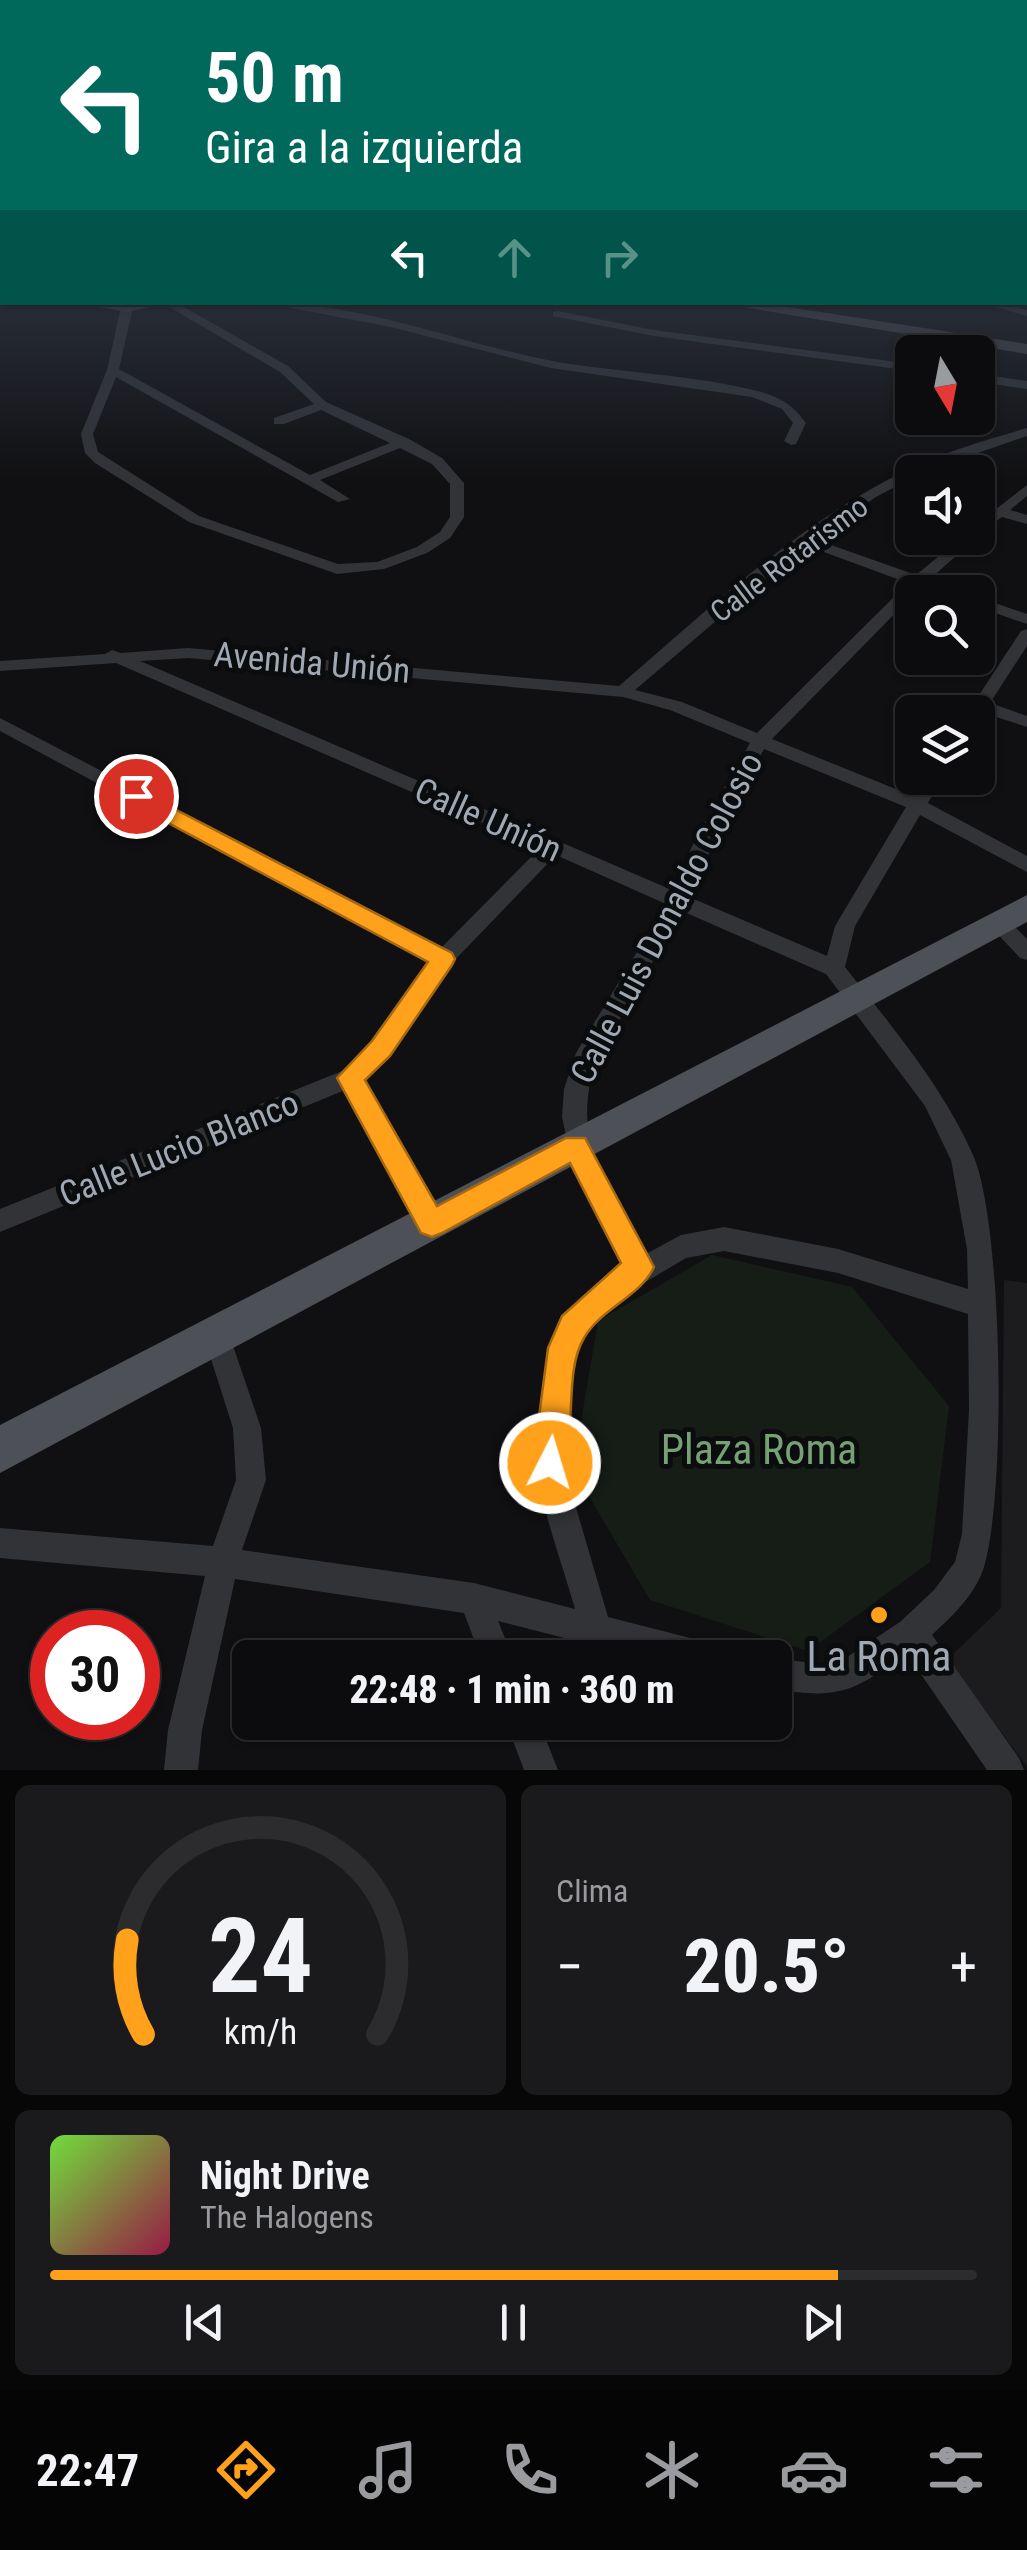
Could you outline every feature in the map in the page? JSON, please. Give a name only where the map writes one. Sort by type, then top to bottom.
[{"type":"main road","points":[[0,1450],[575,1146],[843,982],[1012,914]]},
{"type":"street","points":[[125,317],[113,370],[87,434],[92,453],[194,519],[320,566],[356,570],[378,566],[422,550],[446,534],[457,516],[457,483],[437,460],[322,405],[284,369],[191,317]]},
{"type":"street","points":[[332,317],[391,324],[551,364],[755,394],[794,413],[800,422],[790,441]]},
{"type":"street","points":[[570,317],[670,336],[895,366]]},
{"type":"street","points":[[815,317],[1027,349]]},
{"type":"street","points":[[113,370],[344,498]]},
{"type":"street","points":[[995,380],[1027,385]]},
{"type":"street","points":[[278,421],[322,405]]},
{"type":"street","name":"Calle Rotarismo","points":[[623,692],[804,540],[908,474],[955,454],[1026,435]]},
{"type":"street","points":[[309,480],[404,442]]},
{"type":"street","points":[[995,515],[1027,489]]},
{"type":"street","points":[[1000,510],[1027,520]]},
{"type":"street","points":[[804,540],[899,575]]},
{"type":"street","name":"Calle Luis Donaldo Colosio","points":[[926,575],[949,555]]},
{"type":"street","name":"Calle Luis Donaldo Colosio","points":[[575,1146],[570,1113],[574,1086],[584,1060],[676,904],[720,810],[761,739],[895,605]]},
{"type":"street","points":[[995,608],[1027,619]]},
{"type":"street","points":[[987,695],[1027,634]]},
{"type":"street","name":"Avenida Unión","points":[[0,666],[112,655],[188,653],[623,692],[676,706],[915,804],[1027,865]]},
{"type":"street","name":"Calle Unión","points":[[112,655],[552,848],[843,982]]},
{"type":"street","points":[[995,714],[1027,722]]},
{"type":"street","points":[[0,724],[443,959]]},
{"type":"street","points":[[792,1676],[819,1680],[854,1671],[911,1632],[945,1601],[968,1569],[977,1534],[983,1410],[982,1306],[974,1206],[949,1124],[843,982],[845,926],[921,795]]},
{"type":"street","name":"Calle Lucio Blanco","points":[[0,1221],[350,1078],[381,1048],[443,959],[552,848]]},
{"type":"street","points":[[1012,914],[1027,952]]},
{"type":"street","points":[[350,1078],[432,1224]]},
{"type":"street","points":[[575,1146],[639,1267]]},
{"type":"street","points":[[596,1630],[554,1480],[550,1446],[564,1348],[573,1326],[608,1290],[639,1267],[681,1247],[724,1239],[838,1261],[982,1306]]},
{"type":"street","points":[[181,1770],[185,1730],[223,1562],[251,1480],[247,1428],[216,1334]]},
{"type":"street","points":[[0,1543],[223,1562],[474,1599],[635,1640]]},
{"type":"street","points":[[474,1599],[490,1640]]},
{"type":"street","points":[[911,1632],[1007,1770]]},
{"type":"street","points":[[529,1740],[541,1770]]},
{"type":"shaded area","points":[[1004,1280],[1027,1283],[1027,1767],[948,1659],[1001,1608]]},
{"type":"green space","name":"Plaza Roma","points":[[712,1255],[852,1287],[949,1406],[930,1562],[808,1651],[792,1646],[792,1640],[774,1640],[650,1600],[573,1469],[598,1321]]},
{"type":"place","name":"La Roma","points":[[879,1615]]},
{"type":"route","points":[[136,796],[443,959],[381,1048],[350,1078],[432,1224],[575,1146],[639,1267],[587,1308],[573,1326],[564,1348],[550,1463]]}]
